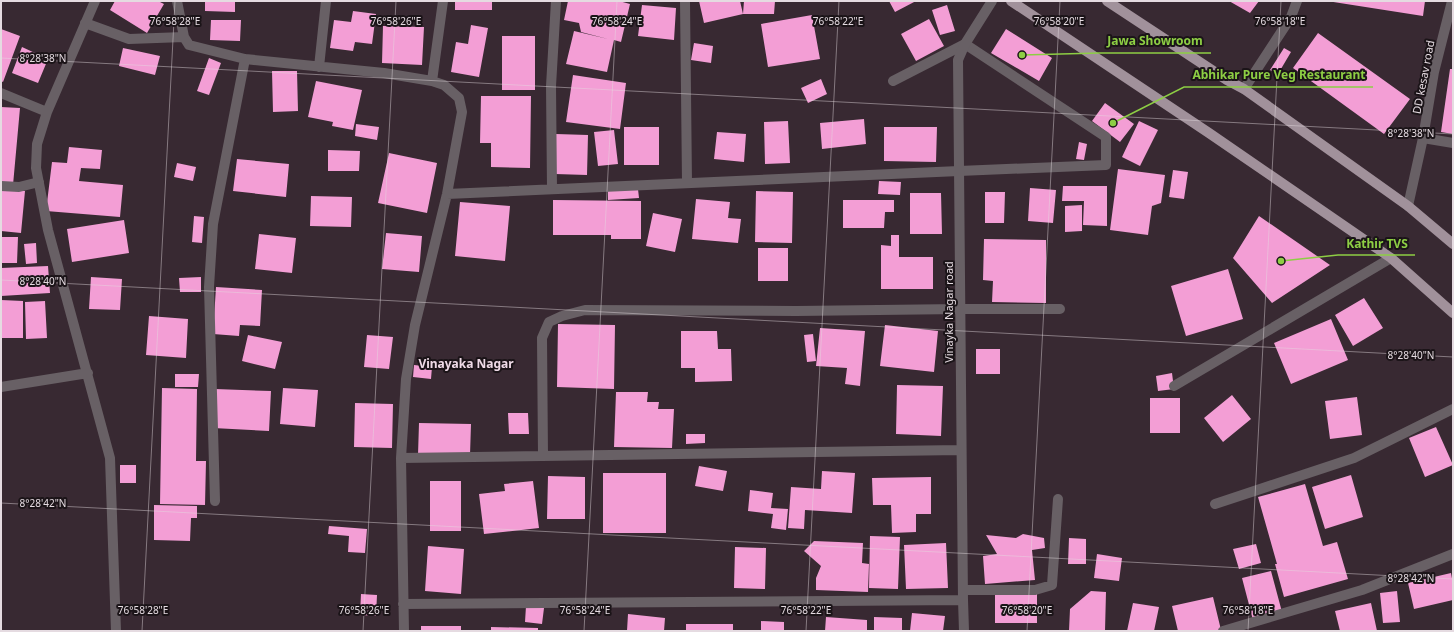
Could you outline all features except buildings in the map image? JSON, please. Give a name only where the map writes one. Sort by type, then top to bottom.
[{"type":"main road","points":[[1011,1],[1209,133],[1391,258],[1453,313]]},
{"type":"main road","points":[[1107,1],[1227,80],[1244,89],[1408,206],[1453,244]]},
{"type":"street","points":[[95,1],[47,112],[37,144],[36,168],[48,230],[110,458],[116,631]]},
{"type":"street","points":[[177,1],[184,37],[189,45],[246,59],[384,73],[432,81],[444,85],[459,98],[462,112],[447,194],[414,333],[406,378],[400,458],[404,631]]},
{"type":"street","points":[[319,66],[326,1]]},
{"type":"street","points":[[432,81],[443,1]]},
{"type":"street","points":[[552,190],[551,86],[556,1]]},
{"type":"street","points":[[686,1],[687,183]]},
{"type":"street","name":"Vinayka Nagar road","points":[[964,631],[958,60],[965,44],[992,1]]},
{"type":"street","points":[[1244,89],[1291,17],[1297,1]]},
{"type":"street","name":"DD kesav road","points":[[1408,206],[1423,138],[1434,72],[1452,1]]},
{"type":"street","points":[[85,23],[129,39],[184,37]]},
{"type":"street","points":[[447,194],[1106,164],[1106,137],[965,44],[893,81]]},
{"type":"street","points":[[215,501],[209,287],[213,224],[246,59]]},
{"type":"street","points":[[1,93],[47,112]]},
{"type":"street","points":[[1423,138],[1453,143]]},
{"type":"street","points":[[1,186],[19,187],[39,182]]},
{"type":"street","points":[[1174,386],[1391,258]]},
{"type":"street","points":[[543,456],[542,338],[548,322],[562,316],[585,310],[796,311],[1060,309]]},
{"type":"street","points":[[1,387],[88,373]]},
{"type":"street","points":[[1214,504],[1354,458],[1453,409]]},
{"type":"street","points":[[400,458],[961,450]]},
{"type":"street","points":[[403,604],[963,595],[1035,590],[1052,585],[1058,499]]},
{"type":"street","points":[[1223,631],[1362,590],[1453,554]]},
{"type":"place","name":"Jawa Showroom","points":[[1022,55]]},
{"type":"place","name":"Abhikar Pure Veg Restaurant","points":[[1113,123]]},
{"type":"place","name":"Kathir TVS","points":[[1281,261]]},
{"type":"district","name":"Vinayaka Nagar","points":[[466,363]]}]
